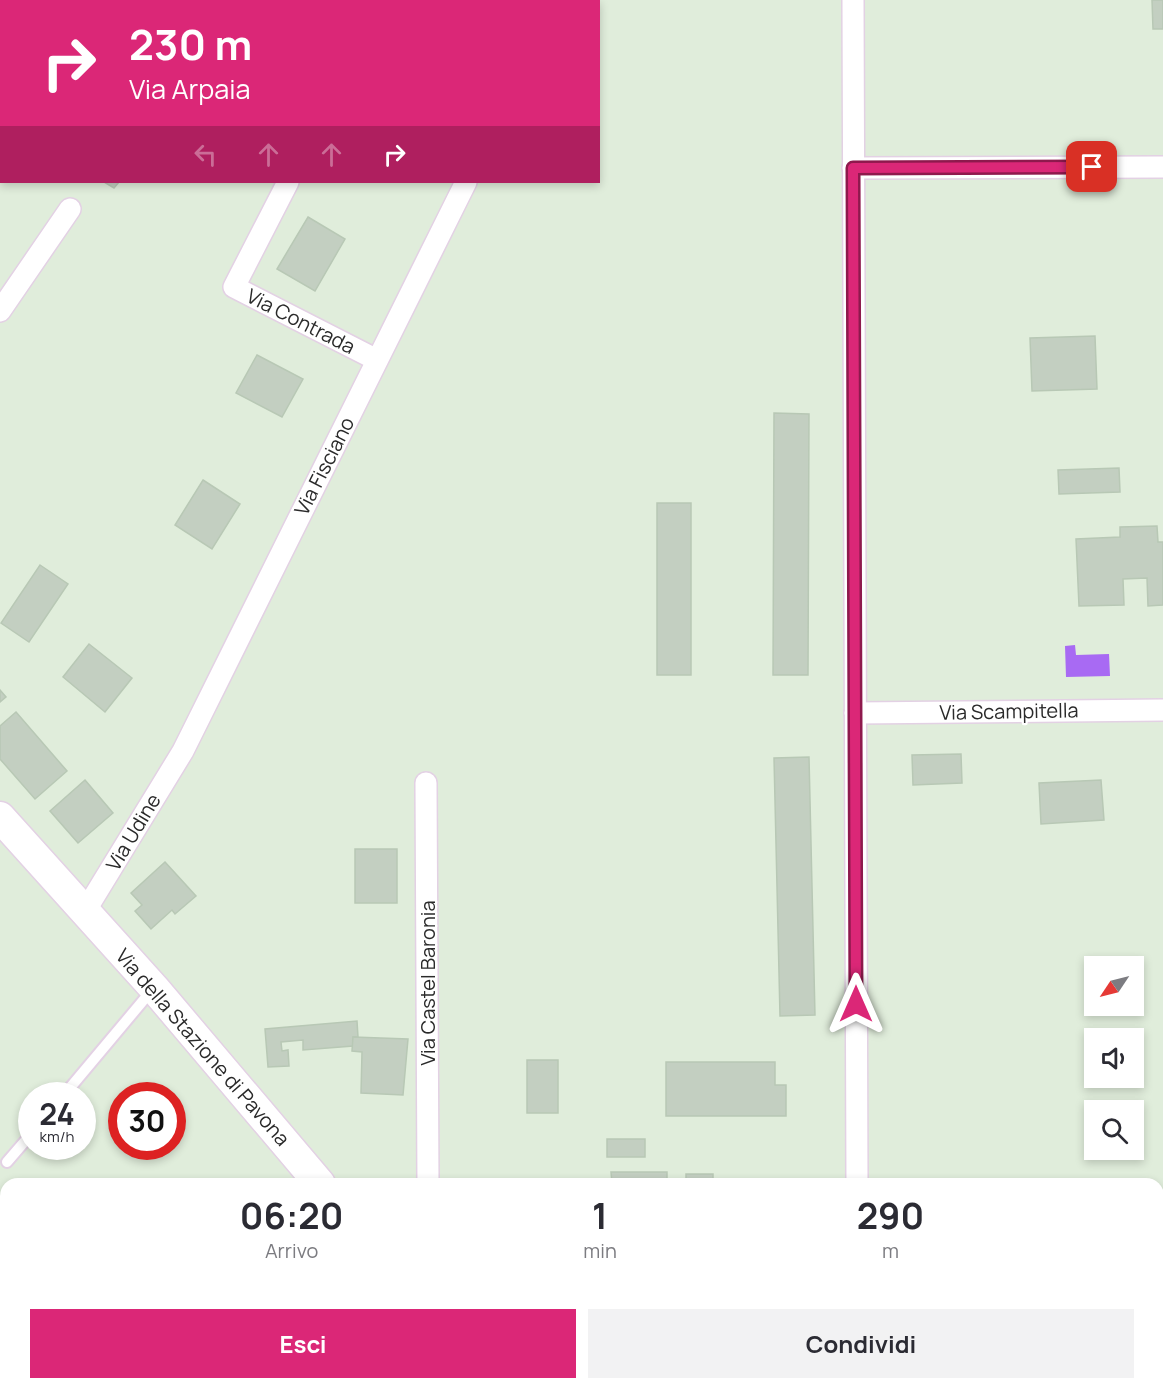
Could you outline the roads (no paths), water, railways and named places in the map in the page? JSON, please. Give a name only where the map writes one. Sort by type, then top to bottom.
[{"type":"main road","name":"Via della Stazione di Pavona","points":[[0,817],[84,913],[154,988],[315,1178]]},
{"type":"street","points":[[853,0],[857,1178]]},
{"type":"street","points":[[853,168],[1163,167]]},
{"type":"street","name":"Via Contrada","points":[[287,183],[234,287],[377,360]]},
{"type":"street","name":"Via Fisciano","points":[[183,750],[466,183]]},
{"type":"street","points":[[0,311],[70,209]]},
{"type":"street","name":"Via Scampitella","points":[[855,712],[1163,710]]},
{"type":"street","name":"Via Udine","points":[[84,913],[183,750]]},
{"type":"street","name":"Via Castel Baronia","points":[[426,783],[428,1178]]},
{"type":"lane","points":[[75,1082],[154,988]]},
{"type":"lane","points":[[8,1162],[18,1150]]}]
